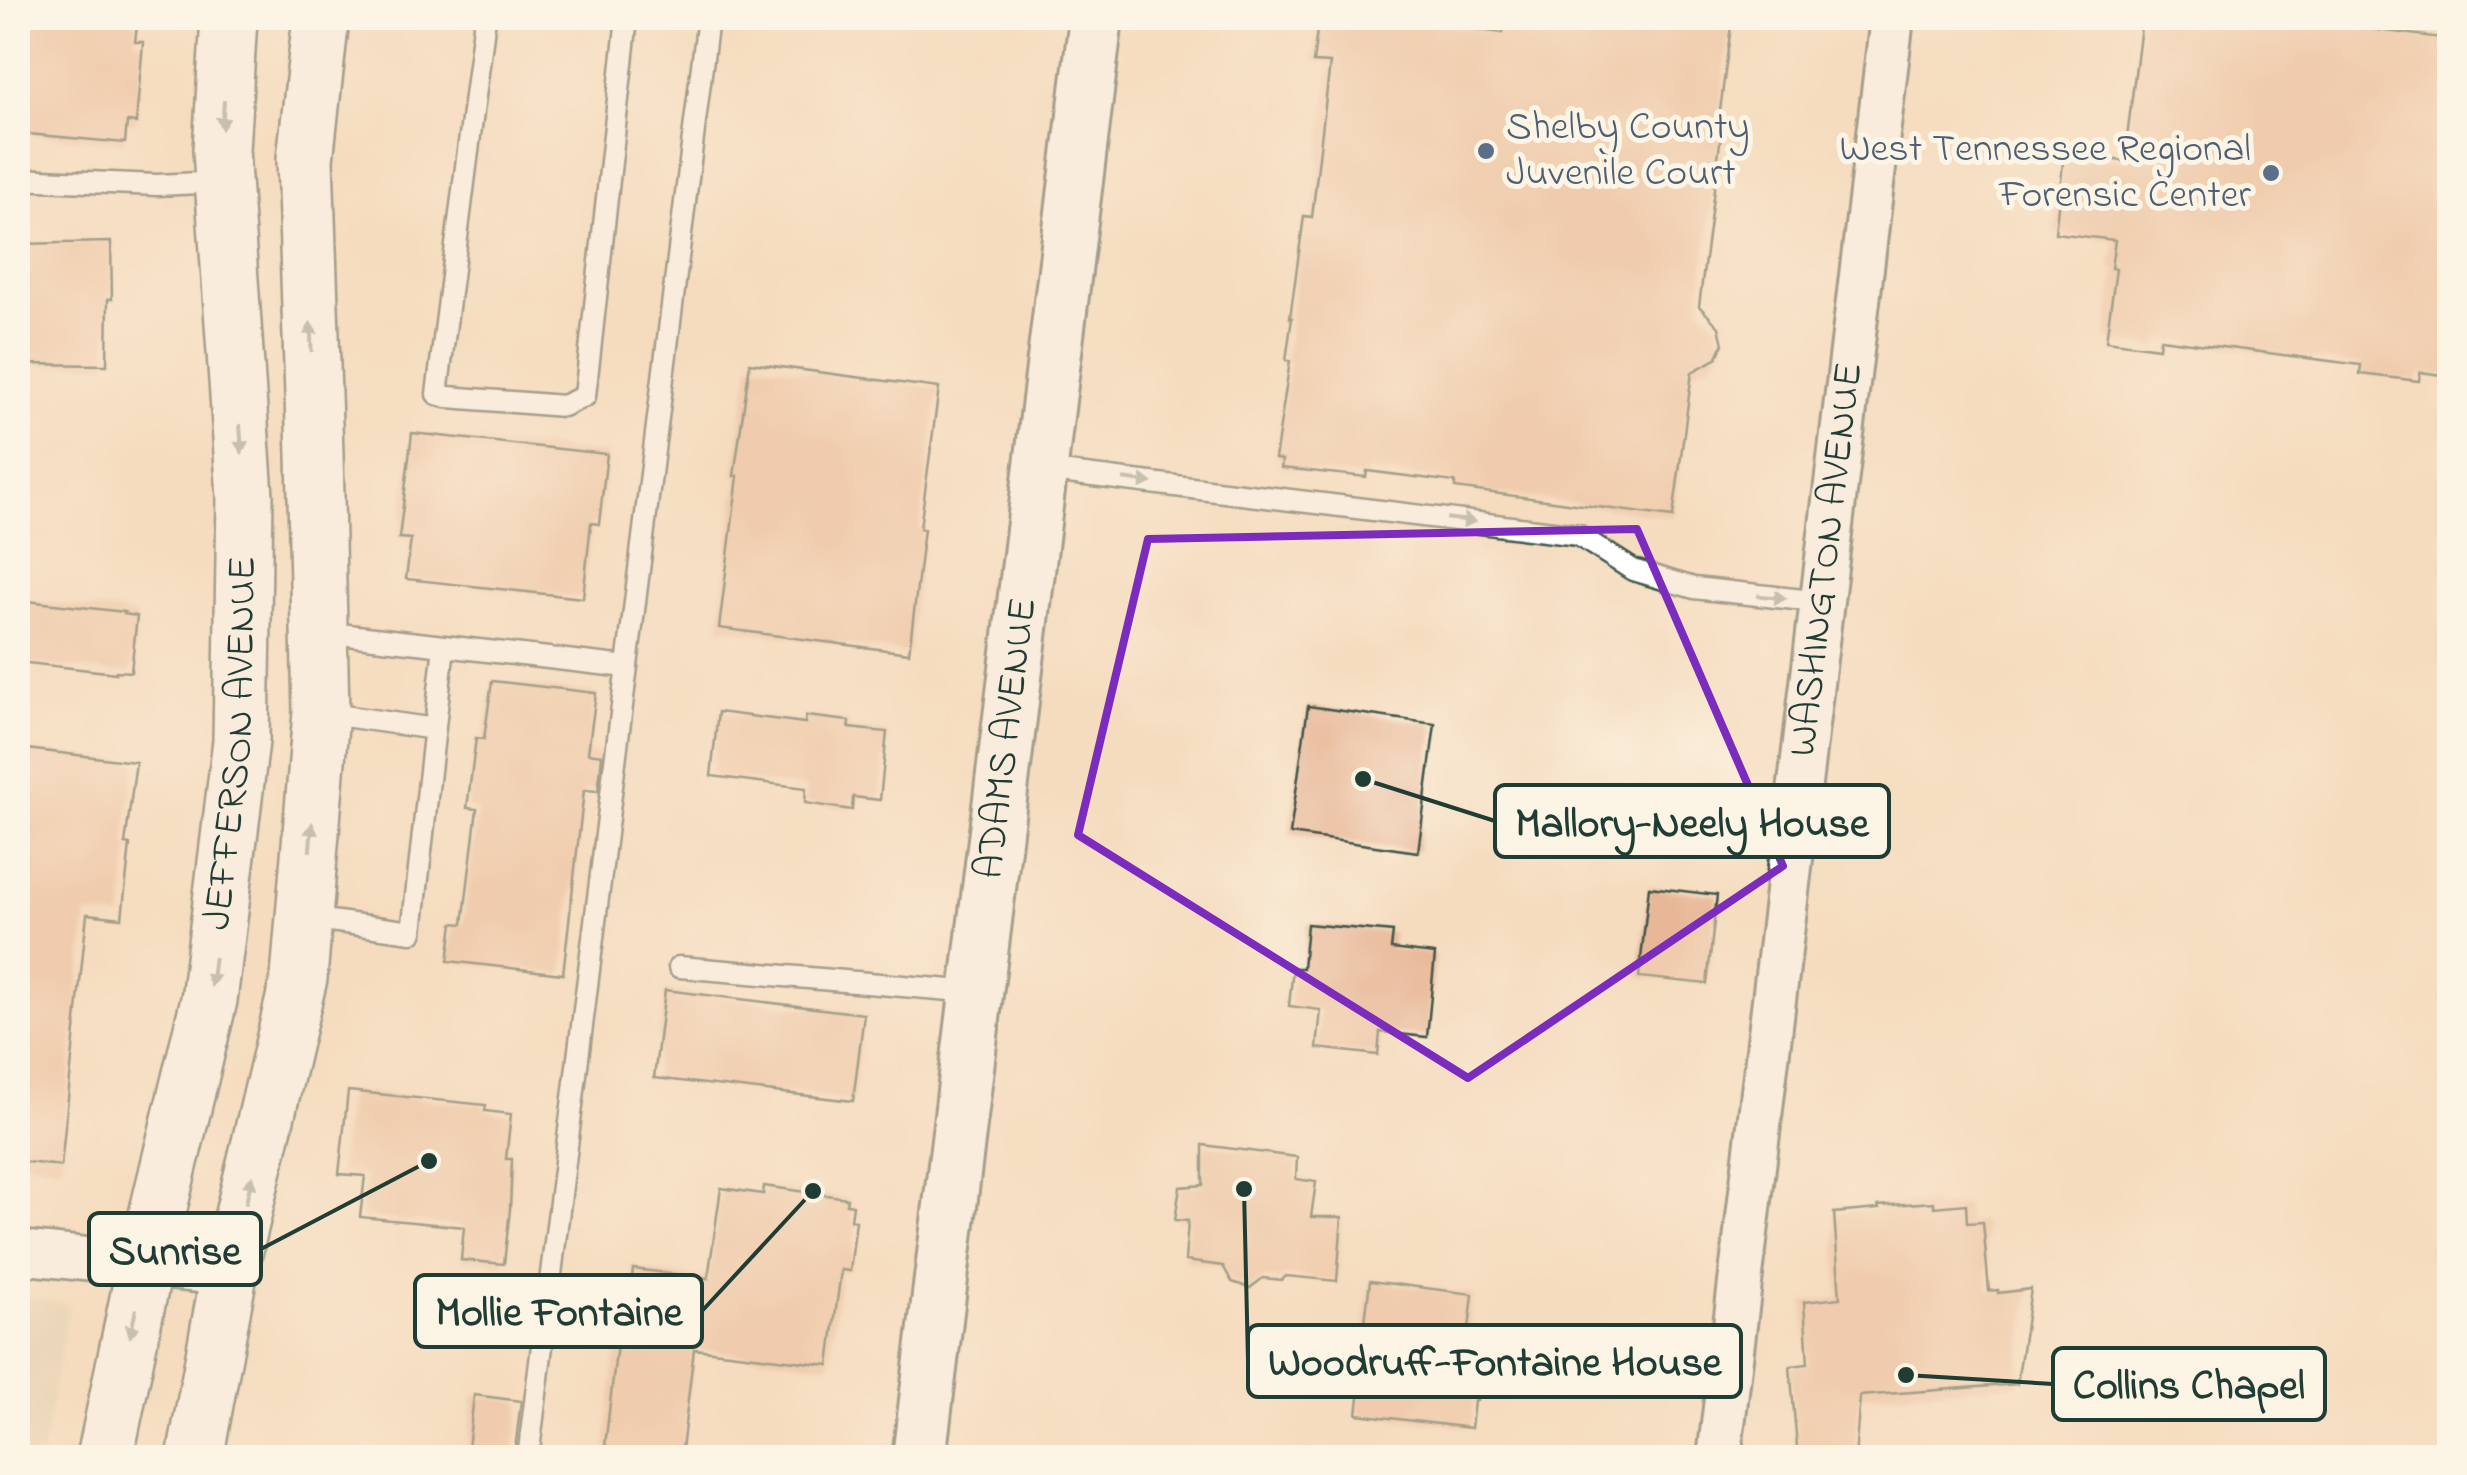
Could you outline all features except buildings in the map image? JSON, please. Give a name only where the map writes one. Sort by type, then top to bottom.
[{"type":"main road","name":"JEFFERSON AVENUE","points":[[105,1458],[145,1265],[209,1000],[241,741],[245,496],[220,150],[229,18]]},
{"type":"main road","name":"JEFFERSON AVENUE","points":[[195,1458],[229,1274],[299,978],[320,713],[305,159],[321,18]]},
{"type":"street","name":"ADAMS AVENUE","points":[[919,1458],[1096,18]]},
{"type":"street","name":"WASHINGTON AVENUE","points":[[1719,1458],[1892,18]]},
{"type":"street","points":[[18,1252],[229,1274]]},
{"type":"lane","points":[[485,18],[437,394],[564,406],[585,396],[627,18]]},
{"type":"lane","points":[[528,1458],[708,18]]},
{"type":"lane","points":[[18,178],[156,185],[223,182]]},
{"type":"lane","points":[[1042,469],[1578,535],[1632,570],[1694,588],[1822,602]]},
{"type":"lane","points":[[320,632],[626,667]]},
{"type":"lane","points":[[304,917],[412,932],[444,646]]},
{"type":"lane","points":[[320,713],[435,729]]},
{"type":"lane","points":[[680,967],[976,992]]},
{"type":"highlighted area","points":[[1637,529],[1783,866],[1468,1078],[1078,835],[1148,539]]},
{"type":"shaded area","points":[[18,1295],[69,1304],[42,1457],[18,1457]]},
{"type":"place","name":"Shelby County Juvenile Court","points":[[1486,151]]},
{"type":"place","name":"West Tennessee Regional Forensic Center","points":[[2271,173]]},
{"type":"place","name":"Mallory-Neely House","points":[[1363,779]]},
{"type":"place","name":"Sunrise","points":[[429,1161]]},
{"type":"place","name":"Woodruff-Fontaine House","points":[[1244,1189]]},
{"type":"place","name":"Mollie Fontaine","points":[[813,1191]]},
{"type":"place","name":"Collins Chapel","points":[[1906,1375]]}]
